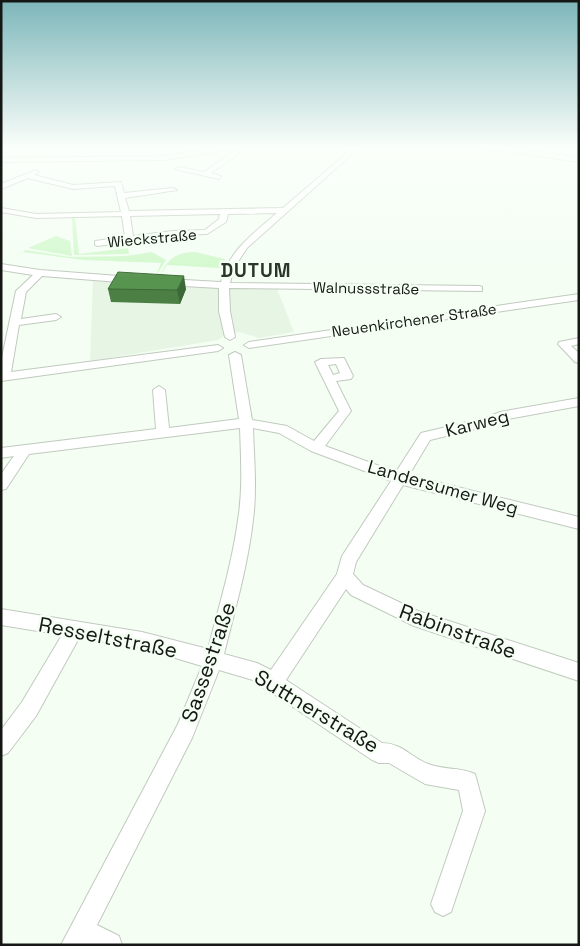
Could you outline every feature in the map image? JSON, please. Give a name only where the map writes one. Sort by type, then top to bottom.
[{"type":"street","points":[[120,190],[126,214],[129,238]]},
{"type":"street","points":[[121,196],[172,190]]},
{"type":"street","points":[[230,337],[223,310],[224,286],[230,266],[244,246],[307,190]]},
{"type":"street","points":[[1,210],[36,216],[284,210]]},
{"type":"street","name":"Wieckstraße","points":[[98,243],[173,233],[207,232],[221,223],[224,211]]},
{"type":"street","points":[[1,267],[40,273],[139,280]]},
{"type":"street","points":[[40,273],[21,292],[3,377],[218,348]]},
{"type":"street","name":"Walnussstraße","points":[[156,281],[224,286],[479,289]]},
{"type":"street","name":"Neuenkirchener Straße","points":[[242,350],[579,297]]},
{"type":"street","points":[[14,323],[56,317]]},
{"type":"street","points":[[230,337],[242,338],[242,350],[223,354],[218,348],[221,341],[230,337]]},
{"type":"street","points":[[579,341],[563,344],[579,360]]},
{"type":"street","name":"Sassestraße","points":[[78,937],[185,731],[214,659],[238,567],[246,518],[248,472],[242,350]]},
{"type":"street","points":[[316,448],[345,411],[329,379]]},
{"type":"street","points":[[159,390],[163,434]]},
{"type":"street","name":"Karweg","points":[[398,478],[426,436],[492,421],[500,416],[579,402]]},
{"type":"street","name":"Landersumer Weg","points":[[1,453],[246,424],[282,429],[316,448],[398,478],[579,523]]},
{"type":"street","points":[[1,485],[25,450]]},
{"type":"street","points":[[274,682],[345,576],[348,561],[398,478]]},
{"type":"street","name":"Rabinstraße","points":[[345,576],[357,590],[414,618],[579,672]]},
{"type":"street","name":"Resseltstraße","points":[[1,618],[142,640],[214,659]]},
{"type":"street","points":[[1,746],[29,709],[74,630]]},
{"type":"street","name":"Suttnerstraße","points":[[214,659],[257,672],[379,753],[392,753],[426,774],[468,782],[474,810],[443,904]]},
{"type":"street","points":[[78,937],[110,945]]},
{"type":"shaded area","points":[[93,280],[277,289],[294,332],[259,338],[239,332],[226,334],[218,340],[90,361]]},
{"type":"green space","points":[[75,216],[79,254],[128,248],[129,254],[74,255],[72,217]]},
{"type":"green space","points":[[56,236],[70,241],[72,256],[28,248]]},
{"type":"green space","points":[[26,250],[70,257],[125,256],[152,252],[166,260],[156,276],[161,263],[83,260],[23,252],[1,264]]},
{"type":"green space","points":[[188,252],[225,259],[221,268],[167,265],[159,277],[165,266],[172,258]]},
{"type":"building","points":[[118,272],[184,276],[177,290],[108,289]]},
{"type":"district","name":"DUTUM","points":[[256,270]]}]
